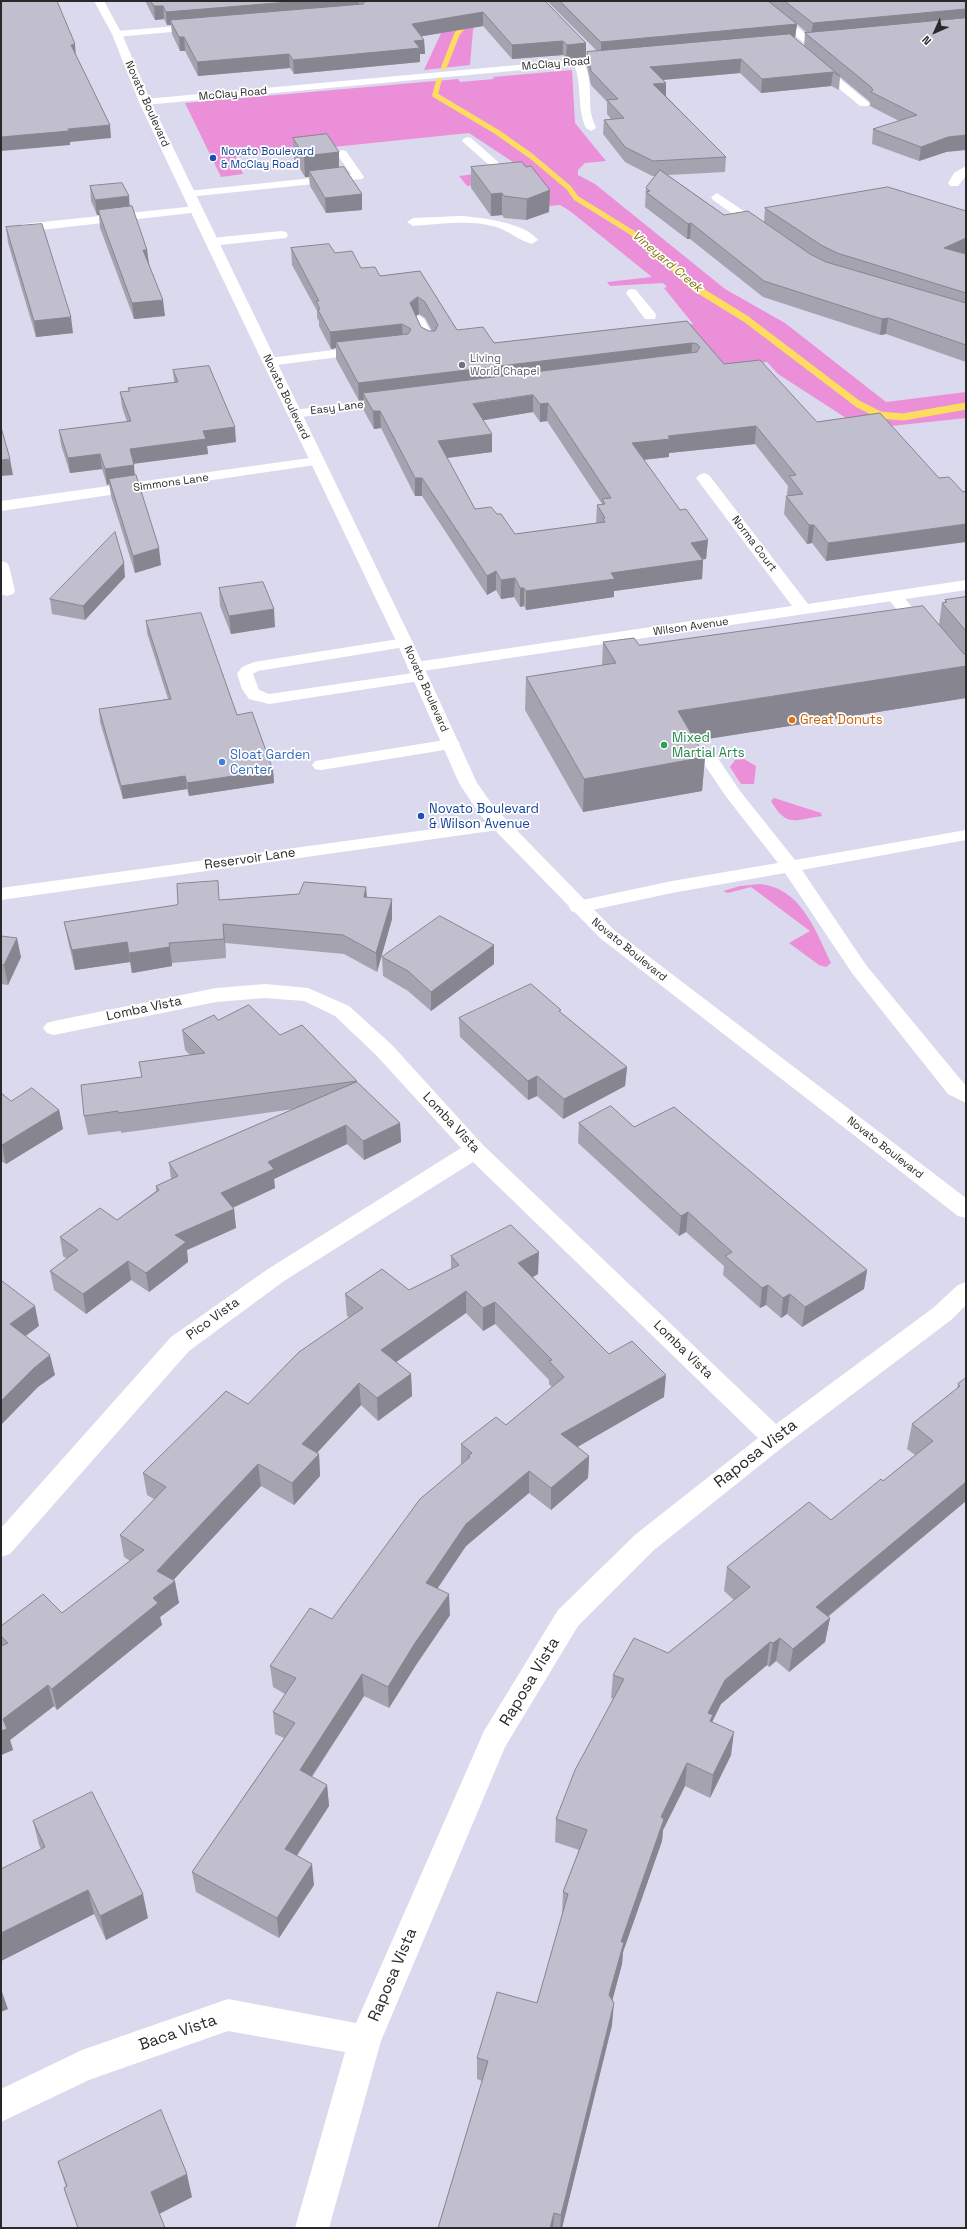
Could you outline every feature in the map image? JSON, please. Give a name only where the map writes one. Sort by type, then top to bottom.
[{"type":"street","name":"Novato Boulevard","points":[[99,1],[116,34],[188,194],[405,643],[468,783],[486,812],[578,907],[607,934],[966,1210]]},
{"type":"street","points":[[759,1],[812,41],[791,43]]},
{"type":"street","points":[[116,34],[210,26]]},
{"type":"street","points":[[587,49],[598,61]]},
{"type":"street","points":[[808,57],[864,104]]},
{"type":"street","name":"McClay Road","points":[[146,102],[628,58]]},
{"type":"street","points":[[954,183],[958,176],[966,170]]},
{"type":"street","points":[[717,196],[770,234]]},
{"type":"street","name":"Easy Lane","points":[[294,414],[410,399]]},
{"type":"street","name":"Simmons Lane","points":[[1,506],[317,461]]},
{"type":"street","name":"Norma Court","points":[[704,478],[804,610]]},
{"type":"street","points":[[1,566],[7,591]]},
{"type":"street","name":"Wilson Avenue","points":[[418,672],[966,585]]},
{"type":"street","name":"Lomba Vista","points":[[54,1028],[216,995],[265,991],[308,995],[342,1011],[384,1050],[475,1150],[775,1439]]},
{"type":"street","name":"Pico Vista","points":[[1,1546],[180,1344],[276,1275],[475,1150]]},
{"type":"street","name":"Raposa Vista","points":[[312,2228],[364,2040],[494,1740],[568,1618],[645,1542],[775,1439],[942,1314],[966,1291]]},
{"type":"street","name":"Baca Vista","points":[[1,2106],[82,2066],[228,2016],[364,2040]]},
{"type":"lane","points":[[578,62],[584,73],[586,120],[591,128]]},
{"type":"lane","points":[[467,140],[494,163]]},
{"type":"lane","points":[[188,194],[358,177],[342,153]]},
{"type":"lane","points":[[23,228],[196,210]]},
{"type":"lane","points":[[413,222],[484,220],[510,228],[532,240]]},
{"type":"lane","points":[[211,242],[282,235]]},
{"type":"lane","points":[[632,293],[650,316]]},
{"type":"lane","points":[[418,319],[430,343]]},
{"type":"lane","points":[[269,362],[379,349]]},
{"type":"lane","points":[[895,597],[930,640]]},
{"type":"lane","points":[[405,643],[254,667],[248,670],[245,674],[253,695],[259,699],[418,672]]},
{"type":"lane","points":[[321,765],[451,744]]},
{"type":"lane","points":[[709,758],[733,794],[791,867],[859,969],[955,1089],[966,1096]]},
{"type":"lane","name":"Reservoir Lane","points":[[1,894],[499,825]]},
{"type":"lane","points":[[578,907],[672,887],[966,835]]},
{"type":"shaded area","points":[[456,1],[484,1],[473,30],[470,65],[424,70]]},
{"type":"shaded area","points":[[572,70],[575,123],[606,161],[585,163],[578,170],[578,175],[595,184],[725,289],[785,323],[886,402],[966,392],[966,418],[863,429],[778,374],[767,362],[714,369],[683,325],[693,324],[664,288],[667,287],[663,283],[610,286],[607,282],[652,277],[570,211],[560,205],[550,206],[538,192],[504,181],[467,186],[459,176],[522,168],[469,133],[236,157],[243,174],[221,177],[185,103],[458,79],[460,82],[494,79],[493,77]]},
{"type":"shaded area","points":[[744,759],[756,766],[754,784],[741,784],[730,767],[735,760]]},
{"type":"shaded area","points":[[774,798],[821,813],[822,816],[798,820],[787,819],[777,810],[771,801]]},
{"type":"shaded area","points":[[760,884],[774,887],[786,893],[796,902],[805,913],[819,937],[831,963],[826,967],[819,965],[789,943],[810,931],[751,887],[728,893],[723,891],[740,886]]},
{"type":"building","points":[[1,1],[57,1],[75,44],[71,45],[110,125],[68,129],[69,131],[1,137]]},
{"type":"building","points":[[151,1],[301,1],[166,12],[163,6],[154,6]]},
{"type":"building","points":[[365,1],[545,1],[586,43],[567,45],[563,41],[512,45],[483,12],[412,24],[424,40],[414,41],[420,48],[293,60],[289,54],[197,62],[184,37],[179,37],[170,20],[363,4]]},
{"type":"building","points":[[560,1],[768,1],[797,24],[601,42]]},
{"type":"building","points":[[785,1],[966,1],[966,9],[813,23]]},
{"type":"building","points":[[966,18],[966,135],[948,137],[921,147],[873,129],[917,115],[871,92],[873,90],[871,87],[805,33]]},
{"type":"building","points":[[790,34],[840,76],[833,72],[762,79],[741,59],[650,67],[666,83],[653,84],[726,157],[653,161],[625,147],[604,120],[624,118],[607,100],[618,99],[591,71],[587,52]]},
{"type":"building","points":[[327,134],[339,152],[304,156],[293,138]]},
{"type":"building","points":[[522,162],[526,167],[531,166],[550,190],[527,199],[504,196],[502,193],[491,194],[471,167]]},
{"type":"building","points":[[344,167],[362,194],[325,198],[309,171]]},
{"type":"building","points":[[660,170],[724,215],[748,211],[810,254],[826,262],[966,303],[966,345],[888,318],[882,319],[764,281],[691,223],[688,224],[646,192],[650,191],[646,188]]},
{"type":"building","points":[[122,183],[129,196],[95,200],[90,186]]},
{"type":"building","points":[[888,187],[966,211],[966,238],[944,248],[966,254],[966,293],[837,253],[821,245],[765,208]]},
{"type":"building","points":[[132,206],[147,250],[143,250],[163,300],[132,303],[99,213],[99,210]]},
{"type":"building","points":[[42,224],[71,317],[34,321],[6,227]]},
{"type":"building","points":[[329,244],[335,253],[352,251],[361,268],[375,267],[380,276],[420,271],[457,330],[483,327],[494,343],[687,321],[724,364],[760,360],[817,422],[880,413],[939,478],[949,477],[963,492],[966,491],[966,524],[828,543],[814,525],[809,525],[786,496],[803,494],[789,476],[796,475],[756,426],[668,436],[670,439],[632,443],[680,510],[686,509],[708,540],[691,543],[703,560],[611,573],[615,579],[526,591],[524,588],[520,588],[515,578],[501,580],[496,571],[487,576],[422,478],[415,478],[380,411],[373,411],[363,393],[697,352],[700,347],[697,344],[692,343],[358,383],[336,342],[408,334],[411,329],[402,324],[330,332],[318,310],[320,309],[316,301],[319,301],[291,248]],"holes":[[[418,297],[425,302],[438,325],[435,331],[429,331],[421,327],[410,303]],[[533,395],[540,404],[548,403],[611,498],[602,499],[605,504],[597,505],[605,518],[603,519],[605,522],[515,534],[501,514],[497,514],[491,507],[475,509],[438,441],[492,434],[473,404]]]},
{"type":"building","points":[[209,366],[235,427],[203,431],[206,439],[130,449],[134,465],[105,469],[100,454],[68,458],[59,430],[131,421],[120,392],[130,391],[128,388],[178,382],[173,370]]},
{"type":"building","points":[[1,427],[10,459],[1,460]]},
{"type":"building","points":[[136,475],[159,548],[133,556],[109,479]]},
{"type":"building","points":[[115,532],[124,563],[83,606],[50,599]]},
{"type":"building","points":[[263,582],[274,609],[229,616],[219,588]]},
{"type":"building","points":[[966,597],[966,631],[942,603],[947,602],[945,600]]},
{"type":"building","points":[[923,606],[966,655],[966,666],[678,711],[705,757],[584,779],[526,677],[616,663],[603,642],[634,638],[639,645]]},
{"type":"building","points":[[201,613],[237,715],[252,712],[273,770],[187,783],[185,776],[121,786],[99,709],[171,699],[146,621]]},
{"type":"building","points":[[218,881],[219,900],[299,894],[304,882],[366,887],[364,897],[392,899],[376,953],[343,935],[223,924],[224,939],[169,943],[170,947],[129,953],[127,942],[72,950],[64,922],[176,905],[178,904],[177,884]]},
{"type":"building","points":[[440,916],[494,945],[431,992],[408,971],[382,957]]},
{"type":"building","points":[[1,936],[17,938],[4,965],[1,965]]},
{"type":"building","points":[[531,984],[561,1010],[559,1011],[627,1067],[564,1099],[537,1076],[528,1081],[459,1018]]},
{"type":"building","points":[[249,1005],[280,1035],[302,1025],[357,1081],[118,1113],[118,1111],[84,1116],[81,1085],[142,1077],[139,1062],[205,1053],[182,1030],[214,1015],[218,1020]]},
{"type":"building","points":[[357,1082],[400,1123],[363,1141],[346,1125],[268,1162],[274,1169],[221,1193],[234,1209],[175,1235],[186,1242],[146,1273],[128,1261],[83,1294],[50,1271],[78,1250],[60,1237],[100,1208],[117,1220],[159,1190],[156,1186],[178,1176],[169,1163]]},
{"type":"building","points":[[32,1088],[59,1110],[2,1145],[1,1093],[11,1101]]},
{"type":"building","points":[[611,1106],[634,1127],[674,1107],[867,1270],[805,1307],[790,1294],[783,1298],[768,1285],[762,1288],[725,1256],[732,1252],[688,1212],[681,1216],[579,1123]]},
{"type":"building","points":[[511,1225],[539,1252],[518,1263],[609,1354],[632,1341],[666,1375],[561,1434],[589,1456],[551,1488],[529,1471],[466,1524],[426,1583],[449,1594],[415,1643],[388,1687],[362,1674],[300,1770],[327,1785],[285,1849],[312,1864],[277,1918],[192,1872],[295,1723],[273,1712],[296,1678],[270,1666],[310,1608],[332,1619],[420,1499],[470,1457],[468,1456],[472,1453],[461,1444],[496,1417],[506,1425],[564,1377],[549,1361],[552,1360],[495,1302],[483,1308],[466,1291],[381,1350],[411,1374],[377,1398],[359,1383],[302,1444],[319,1454],[292,1483],[258,1464],[157,1571],[175,1581],[153,1598],[158,1603],[52,1689],[48,1685],[3,1719],[7,1729],[1,1731],[1,1646],[8,1643],[1,1636],[1,1626],[43,1594],[62,1613],[144,1550],[120,1535],[166,1487],[143,1473],[226,1391],[248,1404],[299,1352],[363,1308],[345,1294],[382,1269],[409,1290],[459,1265],[451,1256]]},
{"type":"building","points":[[1,1281],[35,1306],[10,1324],[50,1355],[34,1368],[1,1401]]},
{"type":"building","points":[[966,1378],[966,1482],[816,1607],[830,1618],[793,1649],[780,1638],[773,1643],[770,1642],[725,1680],[708,1713],[713,1715],[710,1721],[734,1732],[713,1775],[687,1763],[661,1817],[664,1819],[621,1942],[624,1942],[609,1995],[614,2003],[561,2215],[554,2213],[550,2228],[438,2228],[488,2061],[477,2058],[497,1992],[537,2003],[568,1894],[563,1892],[587,1830],[556,1819],[575,1770],[624,1679],[613,1675],[634,1638],[668,1653],[750,1587],[727,1567],[809,1502],[831,1520],[881,1479],[883,1481],[933,1441],[912,1424],[960,1386],[958,1384]]},
{"type":"building","points":[[92,1792],[143,1894],[100,1916],[88,1890],[1,1933],[1,1869],[45,1847],[33,1821]]},
{"type":"building","points":[[161,2110],[187,2174],[151,2192],[165,2228],[78,2228],[64,2188],[67,2186],[58,2162]]},
{"type":"waterway","name":"Vineyard Creek","points":[[444,67],[457,34],[461,29],[462,18],[470,1]]},
{"type":"waterway","name":"Vineyard Creek","points":[[439,80],[435,95],[497,132],[531,156],[569,188],[576,198],[631,232],[662,257]]},
{"type":"waterway","name":"Vineyard Creek","points":[[661,256],[694,287],[746,319],[858,404],[880,415],[903,417],[966,406]]},
{"type":"place","name":"Novato Boulevard & McClay Road","points":[[213,158]]},
{"type":"place","name":"Living World Chapel","points":[[462,365]]},
{"type":"place","name":"Great Donuts","points":[[792,720]]},
{"type":"place","name":"Mixed Martial Arts","points":[[664,745]]},
{"type":"place","name":"Sloat Garden Center","points":[[222,762]]},
{"type":"place","name":"Novato Boulevard & Wilson Avenue","points":[[421,816]]}]
